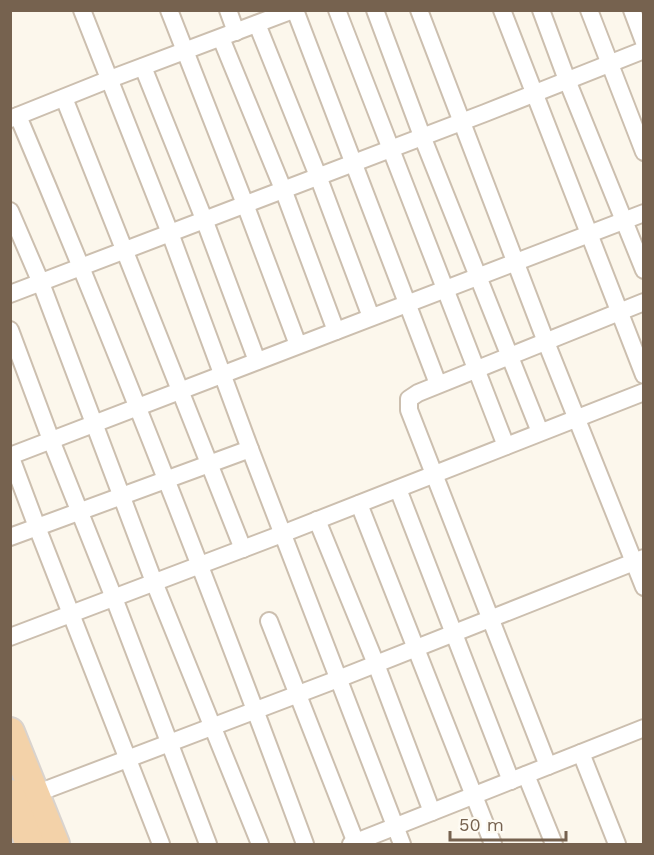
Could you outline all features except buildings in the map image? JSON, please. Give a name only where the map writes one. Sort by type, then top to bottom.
[{"type":"highway","points":[[10,732],[23,794],[30,844]]},
{"type":"highway","points":[[23,794],[55,844]]},
{"type":"street","points":[[82,10],[170,233],[282,534],[402,844]]},
{"type":"street","points":[[169,10],[298,345]]},
{"type":"street","points":[[228,10],[228,35],[336,330]]},
{"type":"street","points":[[305,844],[138,406],[82,267],[14,118],[110,79],[294,10],[438,384]]},
{"type":"street","points":[[337,10],[506,446]]},
{"type":"street","points":[[375,10],[422,136],[540,432]]},
{"type":"street","points":[[419,10],[546,342],[638,560],[644,587]]},
{"type":"street","points":[[502,10],[587,234],[644,375]]},
{"type":"street","points":[[541,10],[644,270]]},
{"type":"street","points":[[589,10],[644,152]]},
{"type":"street","points":[[632,10],[644,42]]},
{"type":"street","points":[[258,24],[371,317]]},
{"type":"street","points":[[10,294],[462,122],[644,50]]},
{"type":"street","points":[[143,67],[204,219],[256,361]]},
{"type":"street","points":[[64,98],[243,549]]},
{"type":"street","points":[[10,211],[41,283],[154,582],[260,844]]},
{"type":"street","points":[[161,844],[11,456],[644,213]]},
{"type":"street","points":[[548,766],[409,410],[409,399],[438,384],[644,302]]},
{"type":"street","points":[[10,330],[208,844]]},
{"type":"street","points":[[10,637],[282,534],[644,392]]},
{"type":"street","points":[[10,537],[250,449]]},
{"type":"street","points":[[398,489],[452,633],[519,778],[554,844]]},
{"type":"street","points":[[358,504],[493,844]]},
{"type":"street","points":[[317,520],[376,663],[432,812]]},
{"type":"street","points":[[23,794],[128,759],[338,679],[638,560]]},
{"type":"street","points":[[269,621],[353,844],[581,753],[642,732]]},
{"type":"street","points":[[581,753],[617,844]]}]
